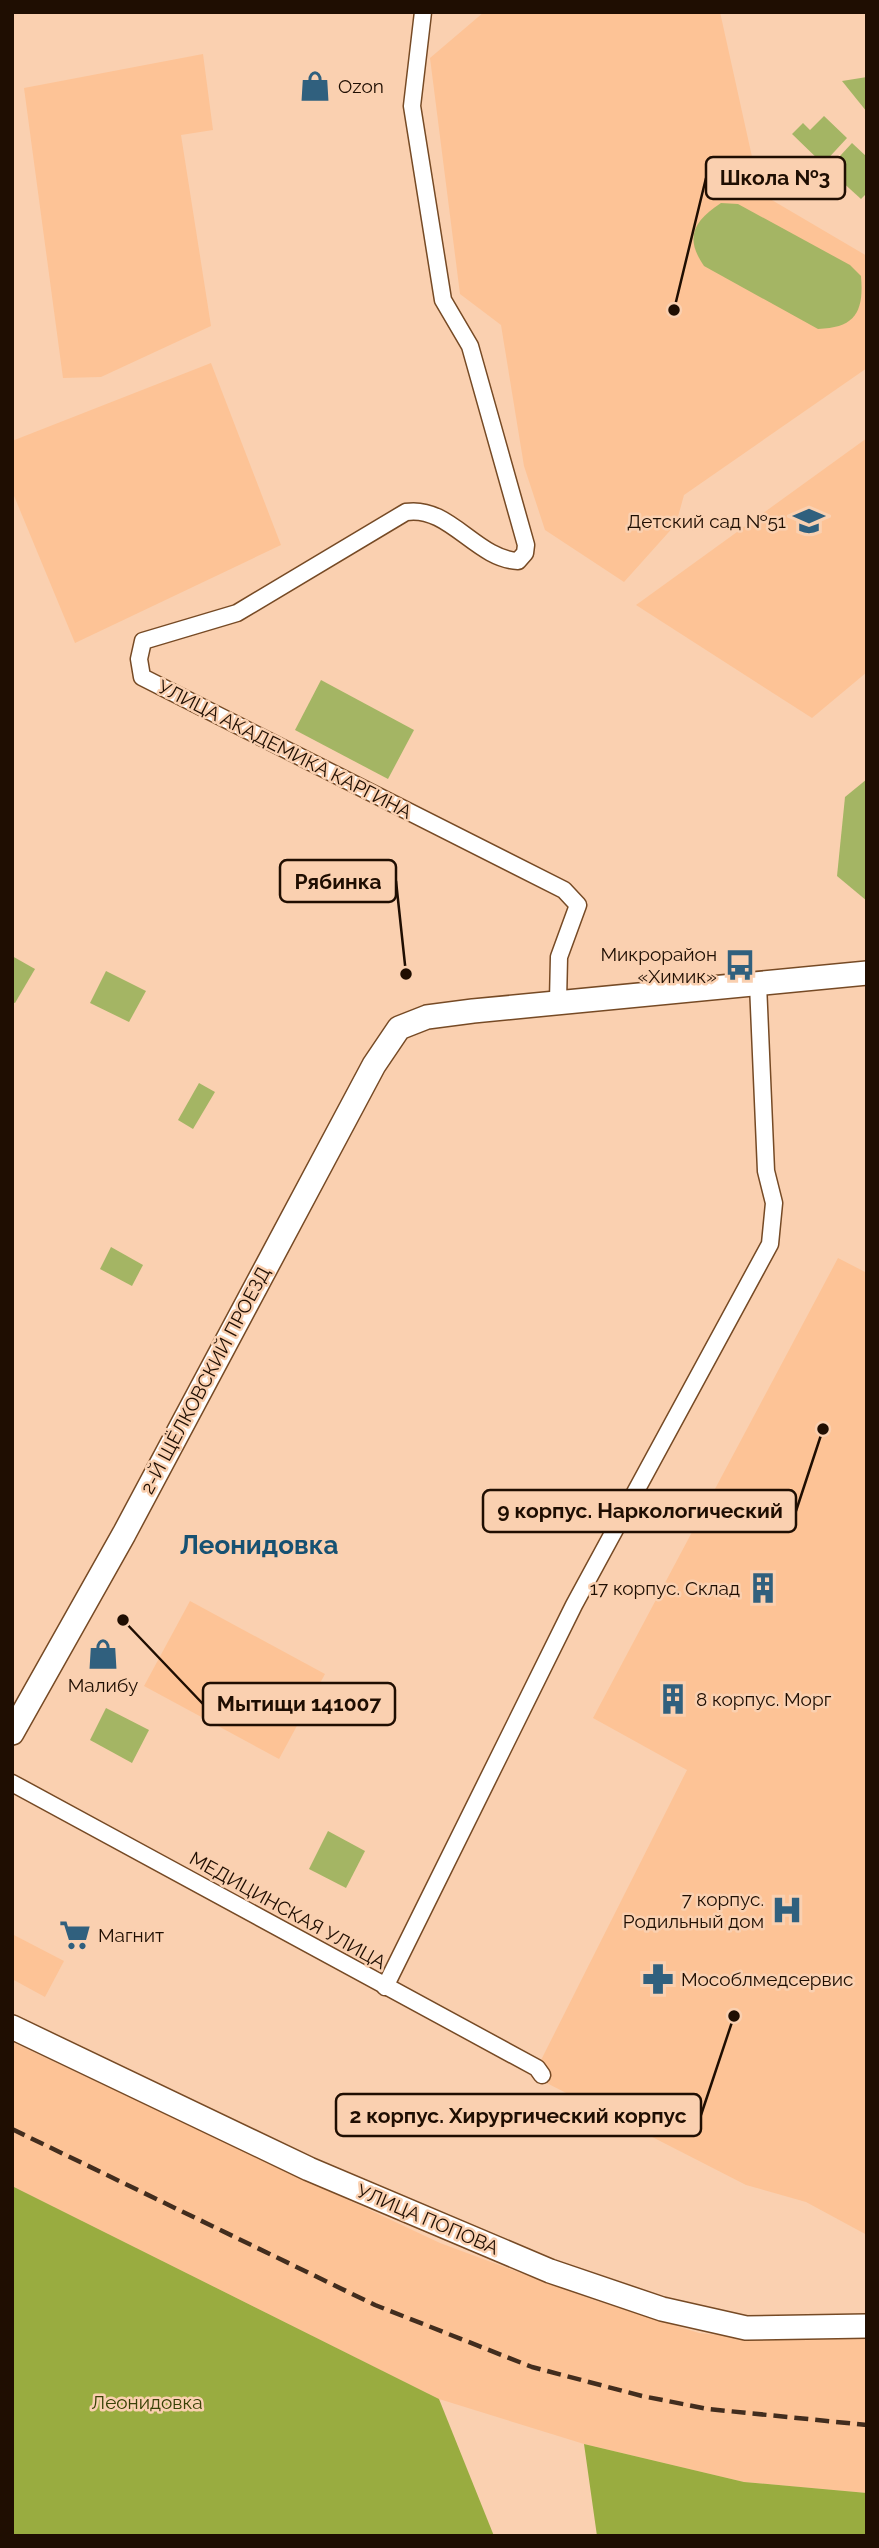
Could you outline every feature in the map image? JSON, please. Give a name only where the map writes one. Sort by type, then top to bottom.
[{"type":"street","name":"УЛИЦА АКАДЕМИКА КАРГИНА","points":[[423,12],[412,106],[443,299],[470,346],[526,545],[525,553],[518,561],[500,558],[434,515],[421,511],[406,512],[237,613],[143,642],[139,659],[142,677],[564,890],[578,905],[559,957],[558,1001]]},
{"type":"street","points":[[558,1001],[867,973]]},
{"type":"street","points":[[385,1987],[574,1605],[770,1244],[774,1203],[766,1171],[758,984]]},
{"type":"street","name":"2-Й ЩЁЛКОВСКИЙ ПРОЕЗД","points":[[12,1733],[124,1534],[354,1100],[399,1028],[427,1017],[558,1001]]},
{"type":"street","name":"МЕДИЦИНСКАЯ УЛИЦА","points":[[12,1783],[537,2068],[542,2075]]},
{"type":"street","name":"УЛИЦА ПОПОВА","points":[[12,2027],[305,2167],[550,2271],[662,2309],[746,2328],[867,2326]]},
{"type":"shaded area","points":[[484,12],[720,12],[760,193],[867,256],[867,368],[684,495],[676,524],[624,582],[545,530],[524,466],[501,325],[460,294],[430,58]]},
{"type":"shaded area","points":[[203,54],[213,130],[181,135],[211,326],[101,377],[63,378],[24,88]]},
{"type":"shaded area","points":[[211,363],[281,545],[75,643],[12,491],[12,441]]},
{"type":"shaded area","name":"Детский сад №51","points":[[867,438],[867,672],[812,718],[636,605]]},
{"type":"shaded area","points":[[838,1258],[867,1273],[867,2235],[806,2202],[746,2185],[533,2076],[687,1770],[593,1718]]},
{"type":"shaded area","points":[[190,1601],[325,1674],[279,1759],[144,1686]]},
{"type":"shaded area","points":[[12,1934],[64,1961],[45,1997],[12,1979]]},
{"type":"shaded area","points":[[12,2042],[440,2243],[594,2300],[699,2333],[747,2338],[837,2339],[867,2336],[867,2493],[744,2482],[584,2444],[439,2399],[12,2186]]},
{"type":"green space","points":[[867,77],[867,112],[842,81]]},
{"type":"green space","points":[[824,116],[847,138],[823,164],[792,134],[803,123],[810,130]]},
{"type":"green space","points":[[852,143],[867,157],[867,193],[861,199],[828,169]]},
{"type":"green space","points":[[721,203],[738,204],[850,265],[861,276],[861,299],[855,315],[841,325],[818,329],[704,266],[694,246],[695,230],[704,216]]},
{"type":"green space","points":[[321,680],[414,730],[388,779],[295,730]]},
{"type":"green space","points":[[867,779],[867,901],[837,876],[845,797]]},
{"type":"green space","points":[[12,956],[35,969],[15,1003],[12,1002]]},
{"type":"green space","points":[[106,971],[146,991],[129,1022],[90,1003]]},
{"type":"green space","points":[[199,1083],[215,1092],[193,1129],[178,1120]]},
{"type":"green space","points":[[111,1247],[143,1265],[132,1286],[100,1269]]},
{"type":"green space","points":[[106,1708],[149,1730],[132,1763],[90,1740]]},
{"type":"green space","points":[[328,1831],[365,1851],[346,1888],[309,1869]]},
{"type":"green space","name":"Леонидовка","points":[[12,2186],[439,2399],[494,2536],[12,2536]]},
{"type":"green space","points":[[584,2444],[744,2482],[867,2493],[867,2536],[597,2536]]},
{"type":"railway","points":[[12,2129],[375,2305],[532,2367],[642,2396],[708,2409],[867,2425]]},
{"type":"place","name":"Ozon","points":[[315,86]]},
{"type":"place","name":"Школа №3","points":[[674,310]]},
{"type":"place","name":"Детский сад №51","points":[[809,521]]},
{"type":"place","name":"Микрорайон «Химик»","points":[[740,965]]},
{"type":"place","name":"Рябинка","points":[[406,974]]},
{"type":"place","name":"9 корпус. Наркологический","points":[[823,1429]]},
{"type":"place","name":"17 корпус. Склад","points":[[763,1588]]},
{"type":"place","name":"Мытищи 141007","points":[[123,1620]]},
{"type":"place","name":"Малибу","points":[[103,1654]]},
{"type":"place","name":"8 корпус. Морг","points":[[673,1699]]},
{"type":"place","name":"7 корпус. Родильный дом","points":[[787,1910]]},
{"type":"place","name":"Магнит","points":[[75,1935]]},
{"type":"place","name":"Мособлмедсервис","points":[[658,1979]]},
{"type":"place","name":"2 корпус. Хирургический корпус","points":[[734,2016]]},
{"type":"district","name":"Леонидовка","points":[[259,1545]]}]
